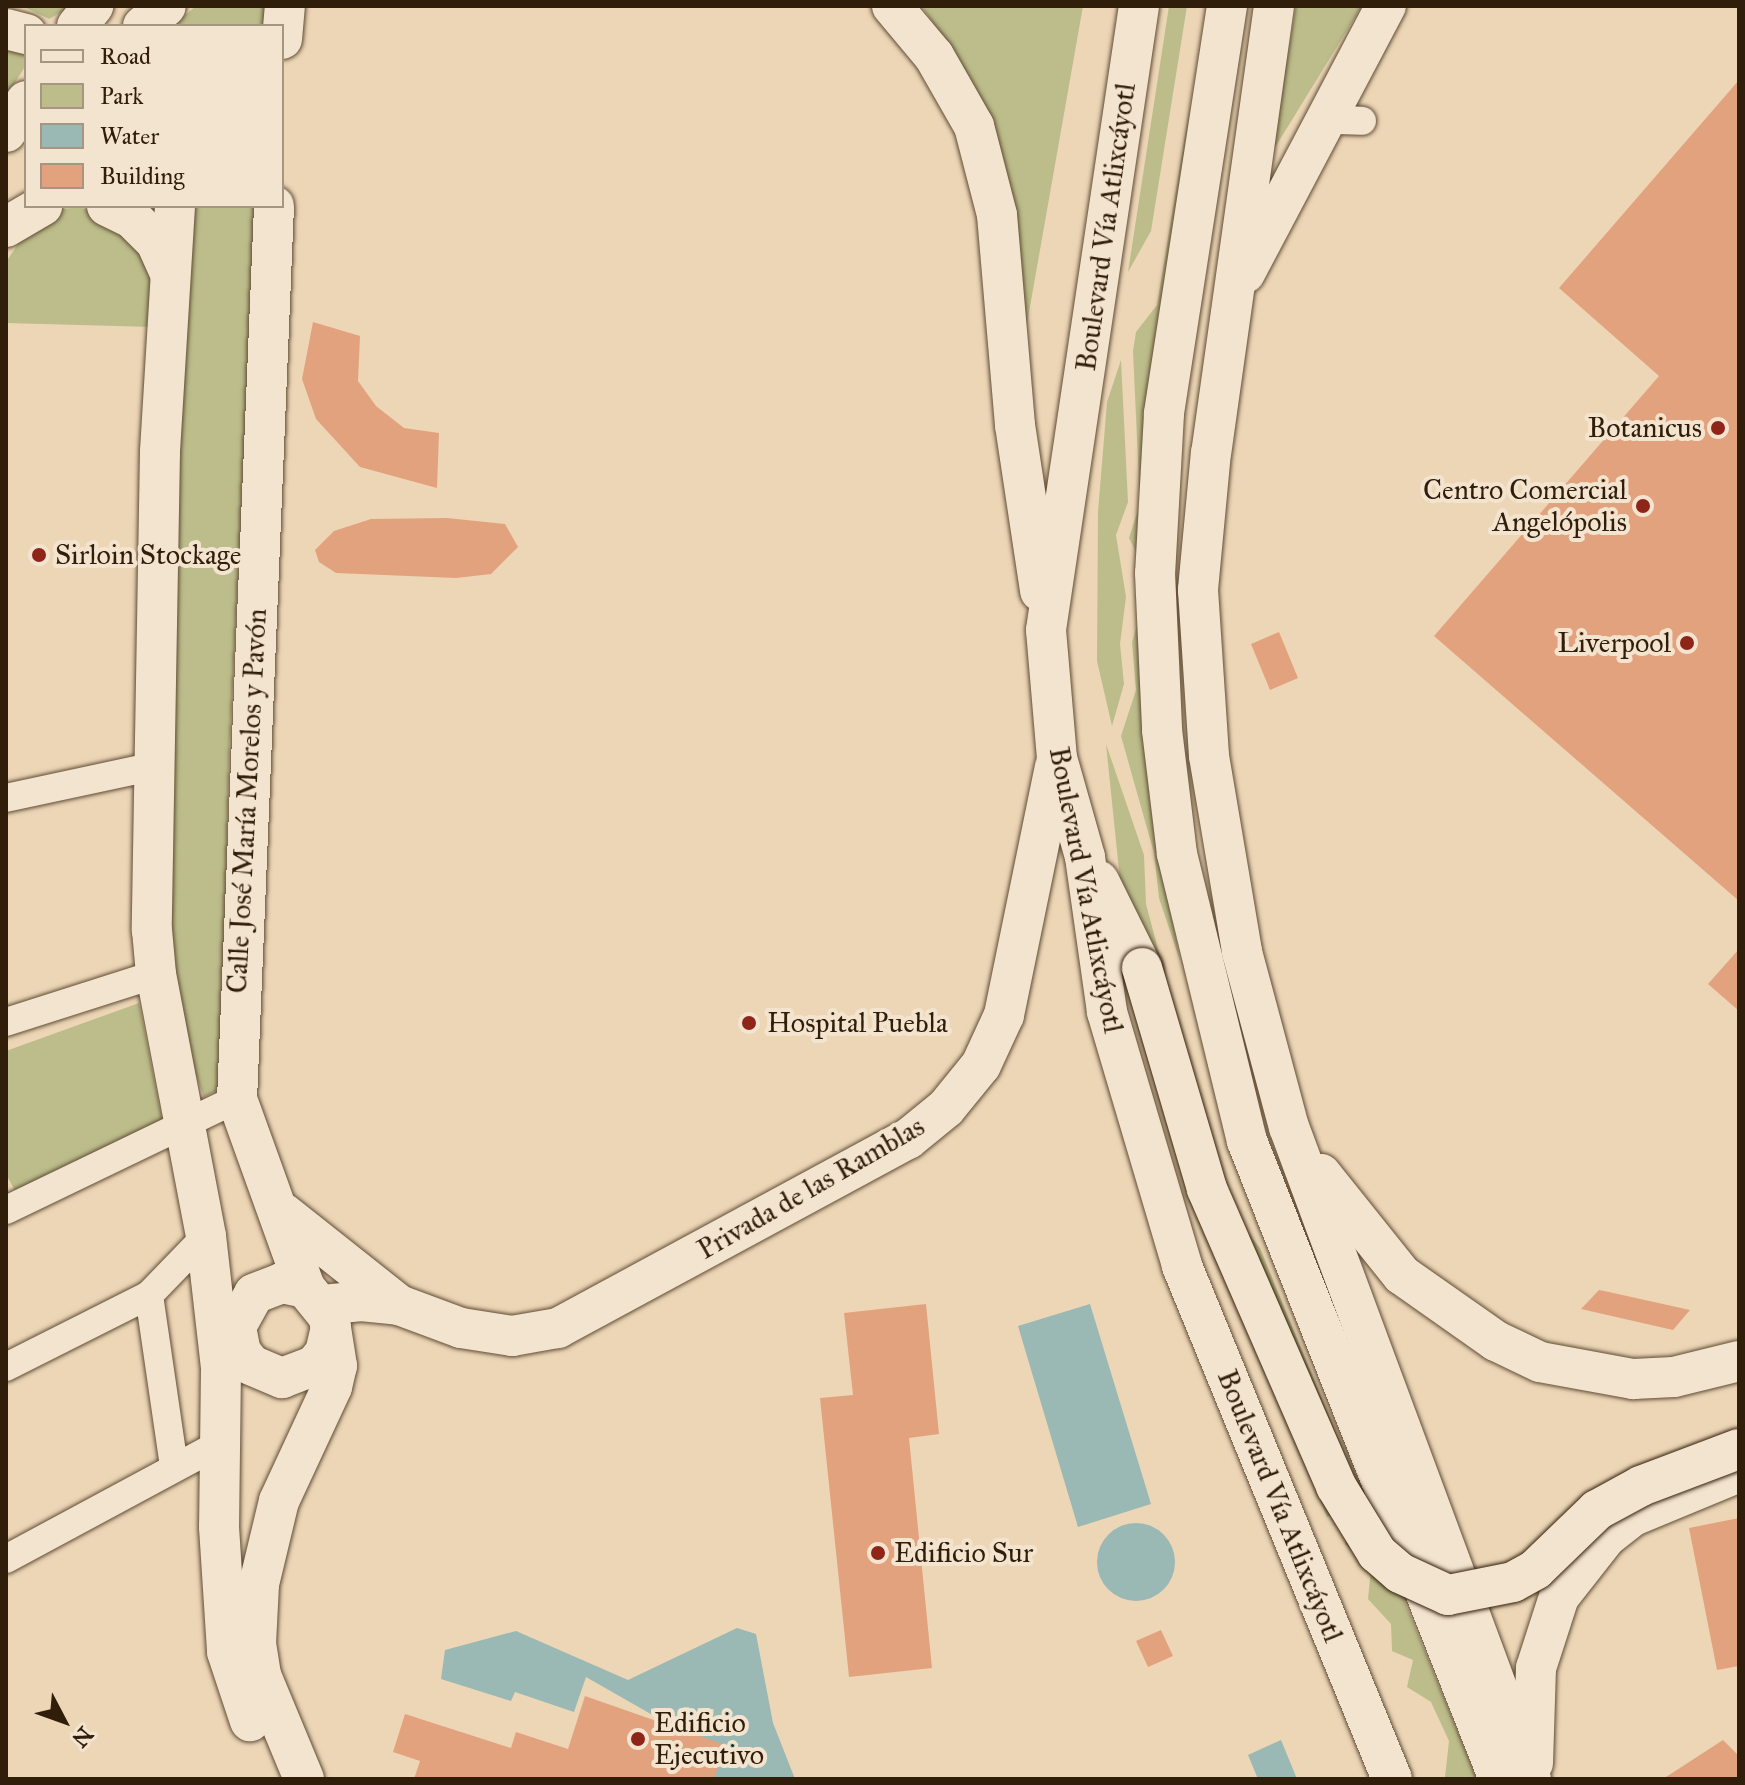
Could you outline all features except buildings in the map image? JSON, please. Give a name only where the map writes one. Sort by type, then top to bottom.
[{"type":"main road","points":[[79,24],[93,6]]},
{"type":"main road","points":[[107,6],[118,24]]},
{"type":"main road","points":[[145,24],[166,6]]},
{"type":"main road","points":[[892,6],[934,56],[974,126],[997,215],[1015,425],[1046,630]]},
{"type":"main road","name":"Boulevard Vía Atlixcáyotl","points":[[1139,6],[1046,630],[1057,758],[1085,857],[1107,1012],[1182,1266],[1392,1779]]},
{"type":"main road","points":[[1227,6],[1164,414],[1156,557],[1162,730],[1177,854],[1247,1141],[1499,1779]]},
{"type":"main road","points":[[1274,6],[1231,302],[1198,590],[1207,732],[1242,952],[1289,1127],[1532,1779]]},
{"type":"main road","points":[[1231,302],[1386,6]]},
{"type":"main road","points":[[6,132],[24,104]]},
{"type":"main road","points":[[6,216],[24,184]]},
{"type":"main road","points":[[6,227],[39,208]]},
{"type":"main road","points":[[111,208],[132,218],[156,242],[170,274]]},
{"type":"main road","points":[[175,208],[151,767],[156,974],[188,1123],[206,1236],[227,1333],[218,1445],[227,1652],[235,1687],[277,1779]]},
{"type":"main road","name":"Calle José María Morelos y Pavón","points":[[274,208],[237,1099],[260,1176],[279,1210],[320,1307],[337,1366],[332,1387],[279,1501],[259,1584],[256,1644],[261,1675],[304,1779]]},
{"type":"main road","name":"Privada de las Ramblas","points":[[320,1307],[361,1301],[399,1305],[461,1328],[512,1336],[558,1328],[908,1139],[946,1108],[981,1065],[1004,1015],[1057,758]]},
{"type":"main road","points":[[1085,857],[1142,968],[1207,1189],[1336,1486],[1377,1553],[1400,1573],[1448,1595],[1513,1582],[1536,1569],[1597,1510],[1641,1486],[1739,1449]]},
{"type":"main road","points":[[1289,1127],[1343,1208],[1402,1275],[1496,1341],[1558,1368],[1603,1376],[1674,1377],[1739,1361]]},
{"type":"main road","points":[[279,1210],[399,1305]]},
{"type":"main road","points":[[267,1286],[320,1307],[325,1353],[314,1366],[282,1378],[251,1365],[227,1333],[244,1306],[267,1286]]},
{"type":"main road","points":[[1532,1779],[1536,1668],[1559,1597],[1606,1537],[1633,1516],[1739,1472]]},
{"type":"street","points":[[6,798],[151,767]]},
{"type":"street","points":[[6,1022],[156,974]]},
{"type":"street","points":[[6,1210],[237,1099]]},
{"type":"street","points":[[6,1367],[149,1295],[206,1236]]},
{"type":"street","points":[[149,1295],[174,1466]]},
{"type":"street","points":[[6,1559],[218,1445]]},
{"type":"green space","points":[[22,6],[72,6],[49,19]]},
{"type":"green space","points":[[196,6],[269,6],[267,24],[174,24]]},
{"type":"green space","points":[[922,6],[1083,6],[1019,369],[970,78]]},
{"type":"green space","points":[[1169,6],[1187,6],[1151,231],[1128,272]]},
{"type":"green space","points":[[1296,6],[1362,6],[1271,154]]},
{"type":"green space","points":[[6,35],[24,39],[24,68],[6,97]]},
{"type":"green space","points":[[1190,105],[1139,558],[1129,538],[1140,504],[1133,351],[1136,332],[1157,305]]},
{"type":"green space","points":[[81,208],[101,214],[145,250],[153,283],[153,327],[6,323],[6,262],[31,225],[55,210]]},
{"type":"green space","points":[[191,208],[257,208],[229,754],[222,1072],[216,1091],[204,1097],[178,1027],[169,977],[167,653]]},
{"type":"green space","points":[[1121,360],[1128,502],[1116,535],[1126,597],[1120,644],[1124,684],[1112,726],[1097,661],[1098,512],[1107,402]]},
{"type":"green space","points":[[1137,625],[1161,857],[1180,961],[1159,898],[1154,853],[1121,736],[1136,690],[1132,642]]},
{"type":"green space","points":[[1106,744],[1144,855],[1146,904],[1227,1208],[1126,938]]},
{"type":"green space","points":[[139,1003],[163,1124],[19,1198],[6,1174],[6,1051]]},
{"type":"green space","points":[[1236,1217],[1260,1248],[1477,1779],[1445,1777],[1449,1741],[1431,1702],[1407,1687],[1413,1660],[1392,1651],[1391,1624],[1368,1599],[1371,1569],[1345,1544],[1352,1508],[1327,1517],[1213,1235]]},
{"type":"water","points":[[1090,1304],[1151,1504],[1078,1527],[1018,1326]]},
{"type":"water","points":[[1136,1523],[1151,1526],[1164,1534],[1172,1547],[1175,1562],[1172,1577],[1164,1590],[1151,1598],[1136,1601],[1121,1598],[1108,1590],[1100,1577],[1097,1562],[1100,1547],[1108,1534],[1121,1526]]},
{"type":"water","points":[[737,1628],[756,1634],[773,1723],[795,1779],[714,1779],[663,1721],[586,1677],[574,1712],[515,1692],[511,1701],[441,1679],[445,1650],[516,1631],[628,1680]]},
{"type":"water","points":[[1281,1740],[1297,1779],[1258,1779],[1248,1755]]},
{"type":"place","name":"Botanicus","points":[[1718,428]]},
{"type":"place","name":"Centro Comercial Angelópolis","points":[[1643,506]]},
{"type":"place","name":"Sirloin Stockage","points":[[39,555]]},
{"type":"place","name":"Liverpool","points":[[1687,643]]},
{"type":"place","name":"Hospital Puebla","points":[[749,1023]]},
{"type":"place","name":"Edificio Sur","points":[[878,1553]]},
{"type":"place","name":"Edificio Ejecutivo","points":[[638,1739]]}]
